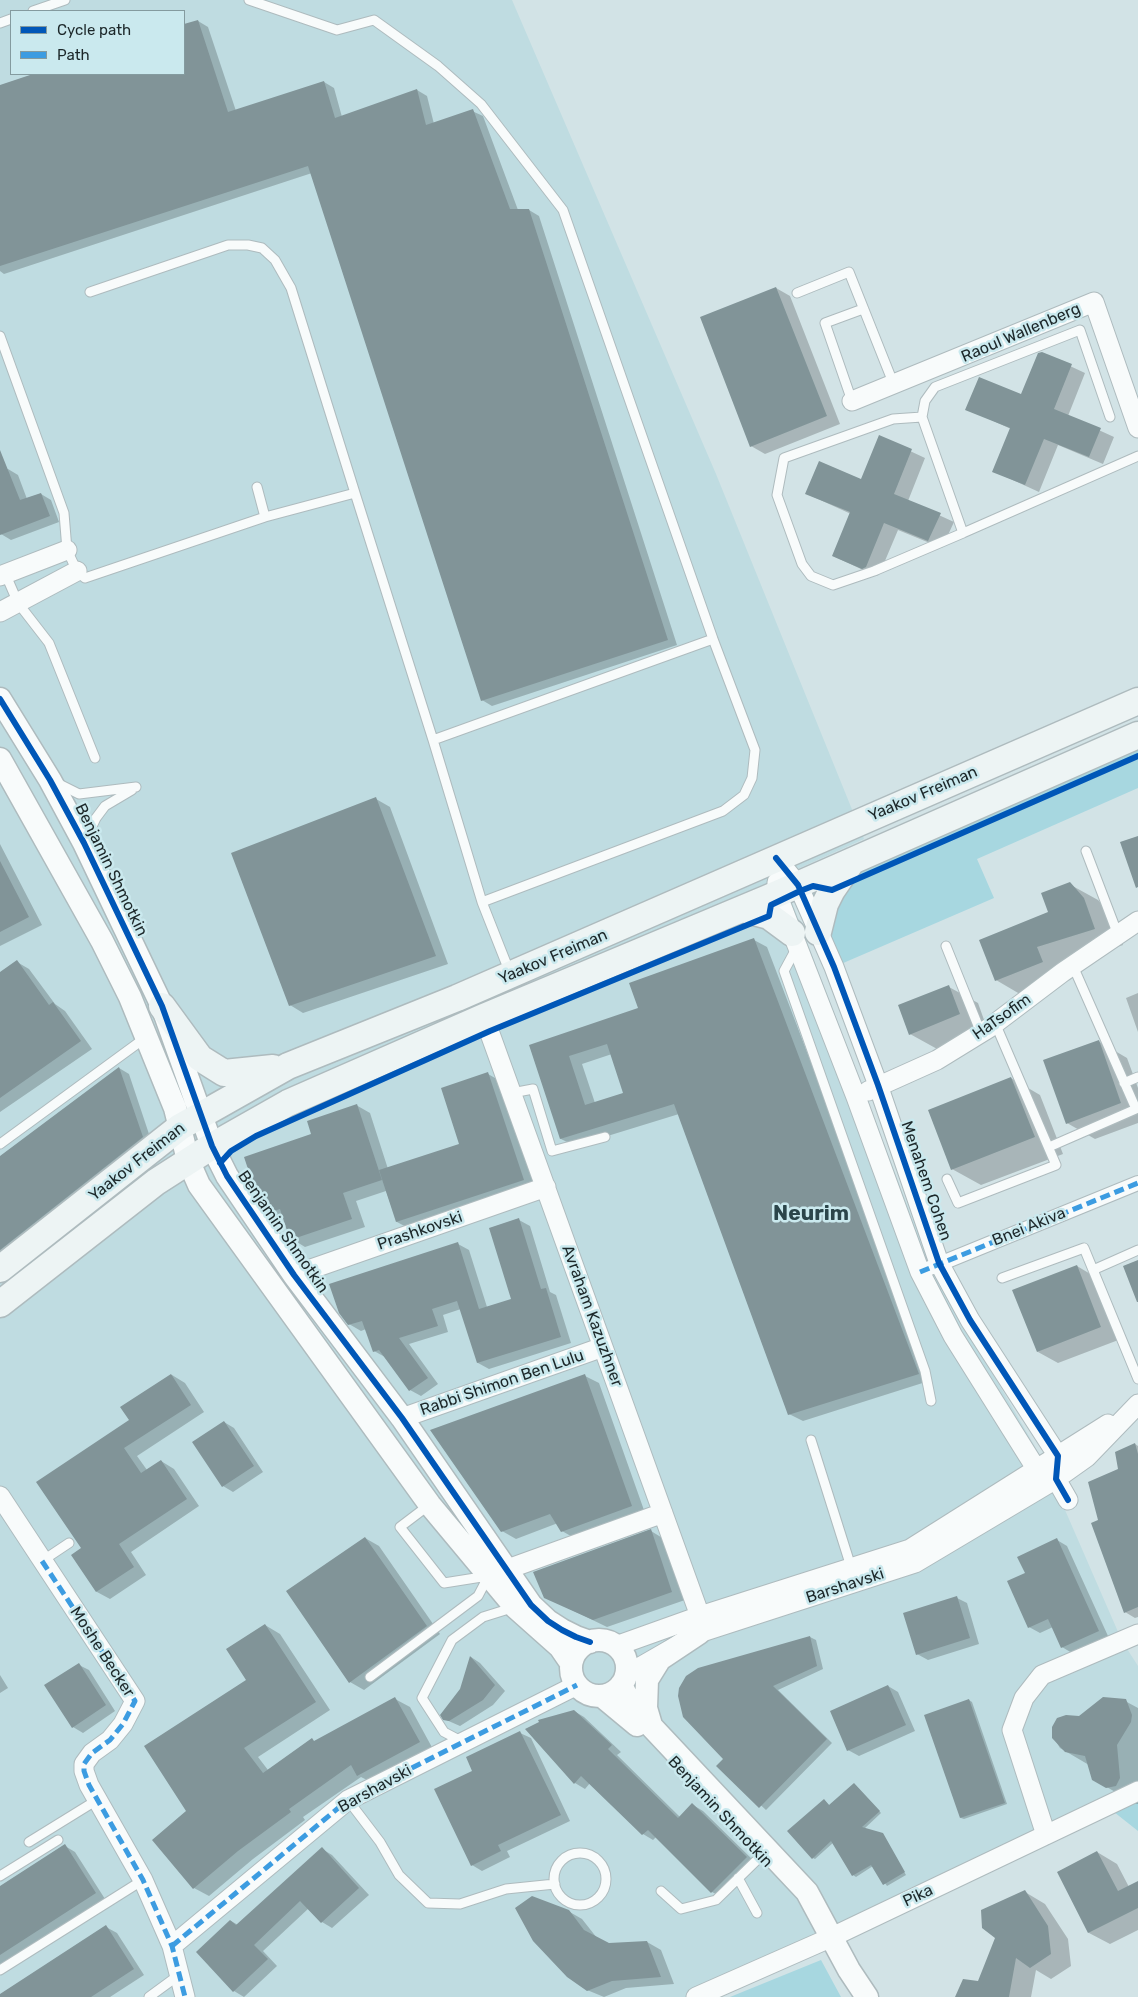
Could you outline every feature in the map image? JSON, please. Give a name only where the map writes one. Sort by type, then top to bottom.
[{"type":"main road","name":"Yaakov Freiman","points":[[0,1269],[191,1121],[288,1066],[511,975],[1138,701]]},
{"type":"main road","name":"Yaakov Freiman","points":[[0,1304],[127,1203],[188,1160],[288,1103],[484,1017],[788,890],[1138,735]]},
{"type":"main road","points":[[818,932],[829,897],[852,861]]},
{"type":"main road","points":[[742,909],[769,916],[795,940]]},
{"type":"main road","points":[[162,1006],[200,1058],[224,1073],[288,1066]]},
{"type":"street","name":"Raoul Wallenberg","points":[[852,401],[1094,302],[1138,428]]},
{"type":"street","points":[[2,575],[68,550]]},
{"type":"street","points":[[0,612],[77,571]]},
{"type":"street","name":"Benjamin Shmotkin","points":[[0,699],[50,780],[84,843],[162,1006],[191,1121],[188,1160],[199,1185],[430,1505],[548,1621],[576,1638],[590,1642]]},
{"type":"street","name":"Benjamin Shmotkin","points":[[0,759],[102,941],[130,997],[146,1037],[191,1121],[212,1146],[227,1176],[294,1275],[402,1418],[497,1572],[515,1607],[560,1647],[572,1663]]},
{"type":"street","name":"Menahem Cohen","points":[[776,858],[788,890],[795,940],[856,1096],[920,1272],[953,1336],[1037,1470]]},
{"type":"street","name":"Menahem Cohen","points":[[788,890],[818,932],[878,1085],[939,1263],[970,1320],[1058,1456]]},
{"type":"street","name":"HaTsofim","points":[[856,1096],[936,1060],[988,1028],[1138,921]]},
{"type":"street","name":"Avraham Kazuzhner","points":[[484,1017],[663,1513],[699,1624]]},
{"type":"street","name":"Bnei Akiva","points":[[920,1272],[1138,1183]]},
{"type":"street","name":"Prashkovski","points":[[294,1275],[546,1187]]},
{"type":"street","name":"Rabbi Shimon Ben Lulu","points":[[402,1418],[603,1347]]},
{"type":"street","name":"Barshavski","points":[[616,1646],[699,1624],[853,1575],[910,1550],[1138,1404]]},
{"type":"street","name":"Barshavski","points":[[853,1575],[915,1563],[1056,1479],[1087,1457],[1138,1404]]},
{"type":"street","points":[[1058,1456],[1056,1479],[1068,1500]]},
{"type":"street","points":[[1037,1470],[1056,1479]]},
{"type":"street","name":"Moshe Becker","points":[[0,1496],[135,1701],[123,1724],[110,1740],[92,1753],[84,1764],[84,1771],[89,1785],[142,1880],[172,1946],[184,1997]]},
{"type":"street","points":[[497,1572],[663,1513]]},
{"type":"street","points":[[651,1726],[646,1708],[647,1680],[660,1660],[699,1624]]},
{"type":"street","name":"Barshavski","points":[[624,1680],[699,1624]]},
{"type":"street","points":[[1046,1835],[1012,1730],[1024,1698],[1042,1675],[1138,1634]]},
{"type":"street","points":[[604,1641],[616,1646],[624,1656],[624,1680],[609,1694],[602,1696],[587,1694],[576,1685],[572,1675],[572,1663],[578,1650],[590,1642],[604,1641]]},
{"type":"street","name":"Benjamin Shmotkin","points":[[624,1680],[631,1704],[808,1892],[827,1939]]},
{"type":"street","name":"Barshavski","points":[[172,1946],[348,1800],[576,1685]]},
{"type":"street","name":"Benjamin Shmotkin","points":[[602,1696],[646,1734],[801,1898],[827,1939]]},
{"type":"street","name":"Pika","points":[[696,1997],[827,1939],[1138,1791]]},
{"type":"street","points":[[827,1939],[839,1974],[854,1997]]},
{"type":"street","points":[[827,1939],[867,1997]]},
{"type":"lane","points":[[36,10],[65,0]]},
{"type":"lane","points":[[249,0],[337,30],[374,20],[438,66],[480,104],[563,210],[713,639],[755,750],[752,778],[744,795],[723,811],[538,879],[482,902]]},
{"type":"lane","points":[[90,292],[228,245],[248,244],[262,248],[275,260],[290,288],[434,740],[482,902],[511,975]]},
{"type":"lane","points":[[797,293],[849,272],[894,385]]},
{"type":"lane","points":[[852,401],[825,323],[863,309]]},
{"type":"lane","points":[[963,533],[922,417],[925,400],[935,387],[1080,330],[1110,417]]},
{"type":"lane","points":[[0,336],[64,513],[68,550],[77,571],[85,578],[265,518],[355,493]]},
{"type":"lane","points":[[922,417],[893,419],[784,458],[777,495],[802,564],[811,576],[833,585],[874,570],[1138,456]]},
{"type":"lane","points":[[257,487],[265,518]]},
{"type":"lane","points":[[2,575],[18,603],[49,643],[95,758]]},
{"type":"lane","points":[[434,740],[713,639]]},
{"type":"lane","points":[[50,780],[79,794],[136,787],[105,806],[96,818],[84,843]]},
{"type":"lane","points":[[1086,851],[1118,935]]},
{"type":"lane","points":[[795,940],[784,971],[925,1371],[931,1400]]},
{"type":"lane","points":[[946,946],[1056,1164],[958,1203],[947,1180]]},
{"type":"lane","points":[[1049,1147],[1136,1109],[1073,966]]},
{"type":"lane","points":[[0,1144],[146,1037]]},
{"type":"lane","points":[[1124,1083],[1138,1077]]},
{"type":"lane","points":[[512,1093],[533,1089],[552,1151],[605,1137]]},
{"type":"lane","points":[[1002,1278],[1084,1248],[1138,1379]]},
{"type":"lane","points":[[1093,1270],[1138,1250]]},
{"type":"lane","points":[[811,1440],[853,1575]]},
{"type":"lane","points":[[430,1505],[400,1527],[444,1583],[497,1572]]},
{"type":"lane","points":[[42,1561],[69,1543]]},
{"type":"lane","points":[[370,1677],[478,1596],[497,1572]]},
{"type":"lane","points":[[463,1742],[444,1732],[422,1698],[452,1640],[483,1616],[515,1607]]},
{"type":"lane","points":[[29,1842],[97,1800]]},
{"type":"lane","points":[[348,1800],[380,1842],[399,1875],[428,1903],[460,1904],[506,1890],[555,1884]]},
{"type":"lane","points":[[0,1876],[58,1840]]},
{"type":"lane","points":[[575,1854],[590,1855],[602,1866],[605,1874],[603,1891],[597,1898],[583,1904],[572,1903],[564,1899],[555,1884],[556,1868],[561,1862],[575,1854]]},
{"type":"lane","points":[[661,1891],[681,1909],[716,1900],[761,1856]]},
{"type":"lane","points":[[738,1878],[757,1912]]},
{"type":"lane","points":[[0,1970],[142,1880]]},
{"type":"lane","points":[[148,1997],[180,1975]]},
{"type":"shaded area","points":[[0,0],[512,0],[716,474],[864,839],[782,876],[931,1267],[1045,1464],[1122,1641],[1138,1666],[1138,1790],[691,1997],[0,1997]]},
{"type":"shaded area","points":[[1138,735],[1138,788],[977,859],[994,898],[834,967],[798,885]]},
{"type":"shaded area","points":[[1138,1801],[1138,1831],[1114,1812]]},
{"type":"shaded area","points":[[821,1960],[841,1997],[730,1997]]},
{"type":"building","points":[[198,20],[228,112],[324,81],[335,118],[417,89],[426,125],[473,109],[510,209],[529,209],[668,640],[481,701],[308,166],[0,266],[0,85],[30,75],[185,75],[185,24]]},
{"type":"building","points":[[776,287],[827,416],[750,447],[700,317]]},
{"type":"building","points":[[1042,352],[1072,364],[1054,409],[1101,428],[1089,457],[1044,439],[1025,485],[992,472],[1010,428],[965,410],[979,377],[1021,394],[1038,353]]},
{"type":"building","points":[[879,435],[912,449],[894,494],[941,513],[928,541],[884,523],[866,567],[862,569],[832,556],[850,512],[805,494],[819,461],[861,479]]},
{"type":"building","points":[[0,450],[20,500],[41,493],[50,516],[0,535]]},
{"type":"building","points":[[376,797],[436,956],[289,1006],[231,853]]},
{"type":"building","points":[[1138,836],[1138,887],[1136,888],[1120,842]]},
{"type":"building","points":[[0,861],[29,917],[0,932]]},
{"type":"building","points":[[1070,882],[1084,898],[1095,929],[1037,947],[1043,962],[995,981],[979,940],[1048,912],[1041,893]]},
{"type":"building","points":[[754,938],[919,1374],[788,1415],[674,1104],[560,1139],[529,1045],[638,1008],[629,983]],"holes":[[[607,1044],[623,1093],[585,1105],[569,1056]]]},
{"type":"building","points":[[17,960],[49,1005],[53,1002],[81,1041],[0,1098],[0,972]]},
{"type":"building","points":[[949,985],[960,1014],[909,1035],[898,1005]]},
{"type":"building","points":[[1099,1040],[1121,1103],[1066,1124],[1043,1060]]},
{"type":"building","points":[[119,1067],[143,1137],[0,1250],[0,1156]]},
{"type":"building","points":[[488,1072],[524,1180],[396,1222],[379,1170],[459,1144],[441,1088]]},
{"type":"building","points":[[1011,1077],[1035,1137],[951,1170],[928,1110]]},
{"type":"building","points":[[357,1104],[382,1180],[343,1193],[352,1219],[290,1240],[280,1209],[268,1213],[258,1199],[244,1157],[311,1134],[307,1121]]},
{"type":"building","points":[[519,1218],[541,1289],[546,1288],[561,1337],[477,1363],[457,1301],[432,1309],[438,1326],[399,1338],[428,1378],[409,1391],[379,1350],[373,1352],[362,1321],[348,1325],[339,1313],[329,1284],[458,1242],[479,1309],[511,1299],[489,1228]]},
{"type":"building","points":[[1138,1260],[1138,1302],[1137,1302],[1123,1266]]},
{"type":"building","points":[[1077,1265],[1101,1327],[1037,1352],[1012,1290]]},
{"type":"building","points":[[171,1374],[191,1405],[124,1448],[141,1473],[161,1460],[187,1499],[119,1544],[134,1567],[96,1592],[71,1555],[81,1548],[36,1482],[129,1420],[120,1407]]},
{"type":"building","points":[[585,1374],[632,1506],[561,1532],[550,1514],[501,1532],[430,1430]]},
{"type":"building","points":[[224,1421],[254,1466],[222,1487],[192,1442]]},
{"type":"building","points":[[1135,1443],[1138,1454],[1138,1607],[1124,1613],[1091,1523],[1098,1520],[1088,1482],[1118,1469],[1115,1452]]},
{"type":"building","points":[[651,1529],[672,1592],[593,1620],[544,1598],[533,1572]]},
{"type":"building","points":[[365,1537],[427,1626],[349,1683],[286,1591]]},
{"type":"building","points":[[1057,1538],[1099,1631],[1061,1648],[1048,1619],[1028,1628],[1007,1581],[1025,1573],[1017,1557]]},
{"type":"building","points":[[957,1596],[970,1638],[916,1655],[903,1613]]},
{"type":"building","points":[[265,1624],[316,1702],[244,1748],[263,1773],[312,1738],[314,1741],[395,1697],[420,1742],[357,1776],[351,1765],[289,1809],[291,1812],[238,1851],[193,1889],[152,1840],[186,1811],[144,1746],[246,1680],[226,1649]]},
{"type":"building","points":[[810,1636],[817,1666],[773,1686],[827,1739],[759,1808],[716,1766],[723,1759],[683,1717],[678,1696],[679,1688],[686,1676],[698,1668]]},
{"type":"building","points":[[470,1656],[495,1685],[483,1700],[449,1721],[443,1720],[440,1715],[460,1689]]},
{"type":"building","points":[[79,1663],[106,1705],[72,1728],[44,1685]]},
{"type":"building","points":[[888,1685],[906,1725],[847,1751],[830,1711]]},
{"type":"building","points":[[1103,1697],[1126,1699],[1132,1715],[1131,1722],[1117,1745],[1120,1778],[1116,1786],[1106,1788],[1092,1780],[1085,1756],[1065,1752],[1052,1738],[1052,1727],[1057,1718],[1066,1715],[1079,1716]]},
{"type":"building","points":[[969,1699],[1005,1803],[960,1818],[924,1715]]},
{"type":"building","points":[[574,1710],[612,1745],[608,1749],[678,1818],[692,1803],[747,1857],[711,1893],[648,1830],[642,1835],[581,1776],[574,1784],[525,1729],[539,1722],[538,1720]]},
{"type":"building","points":[[520,1731],[561,1815],[498,1845],[501,1851],[471,1866],[434,1789],[472,1771],[466,1757]]},
{"type":"building","points":[[854,1783],[880,1811],[862,1827],[883,1833],[905,1872],[883,1885],[871,1865],[852,1876],[831,1841],[812,1859],[787,1831],[824,1799],[829,1805]]},
{"type":"building","points":[[65,1844],[96,1893],[0,1955],[0,1886]]},
{"type":"building","points":[[322,1847],[359,1888],[321,1923],[300,1901],[254,1945],[268,1959],[233,1992],[196,1952],[230,1920],[236,1925]]},
{"type":"building","points":[[1097,1851],[1118,1891],[1138,1881],[1138,1908],[1088,1933],[1057,1872]]},
{"type":"building","points":[[1025,1890],[1048,1926],[1051,1954],[1030,1968],[1016,1958],[1009,1997],[955,1997],[963,1979],[978,1981],[995,1938],[982,1928],[981,1910]]},
{"type":"building","points":[[532,1896],[569,1910],[584,1930],[609,1943],[647,1941],[661,1977],[612,1981],[587,1991],[567,1977],[533,1941],[515,1908]]},
{"type":"building","points":[[106,1925],[134,1969],[91,1997],[0,1997],[0,1994]]},
{"type":"marked path","points":[[920,1272],[1138,1183]]},
{"type":"marked path","points":[[42,1561],[135,1701],[123,1724],[110,1740],[92,1753],[84,1764],[84,1771],[89,1785],[143,1880],[172,1946],[185,1997]]},
{"type":"marked path","points":[[172,1946],[348,1800],[577,1685]]},
{"type":"cycle path","points":[[0,699],[50,780],[84,843],[162,1006],[212,1146],[227,1176],[294,1275],[402,1418],[531,1605],[548,1621],[562,1630],[590,1642]]},
{"type":"cycle path","points":[[220,1163],[231,1151],[256,1136],[490,1031],[769,916],[771,905],[800,891],[813,886],[832,890],[1138,756]]},
{"type":"cycle path","points":[[776,858],[798,885],[834,967],[878,1085],[939,1263],[970,1320],[1058,1456],[1056,1479],[1068,1500]]},
{"type":"district","name":"Neurim","points":[[811,1214]]}]
